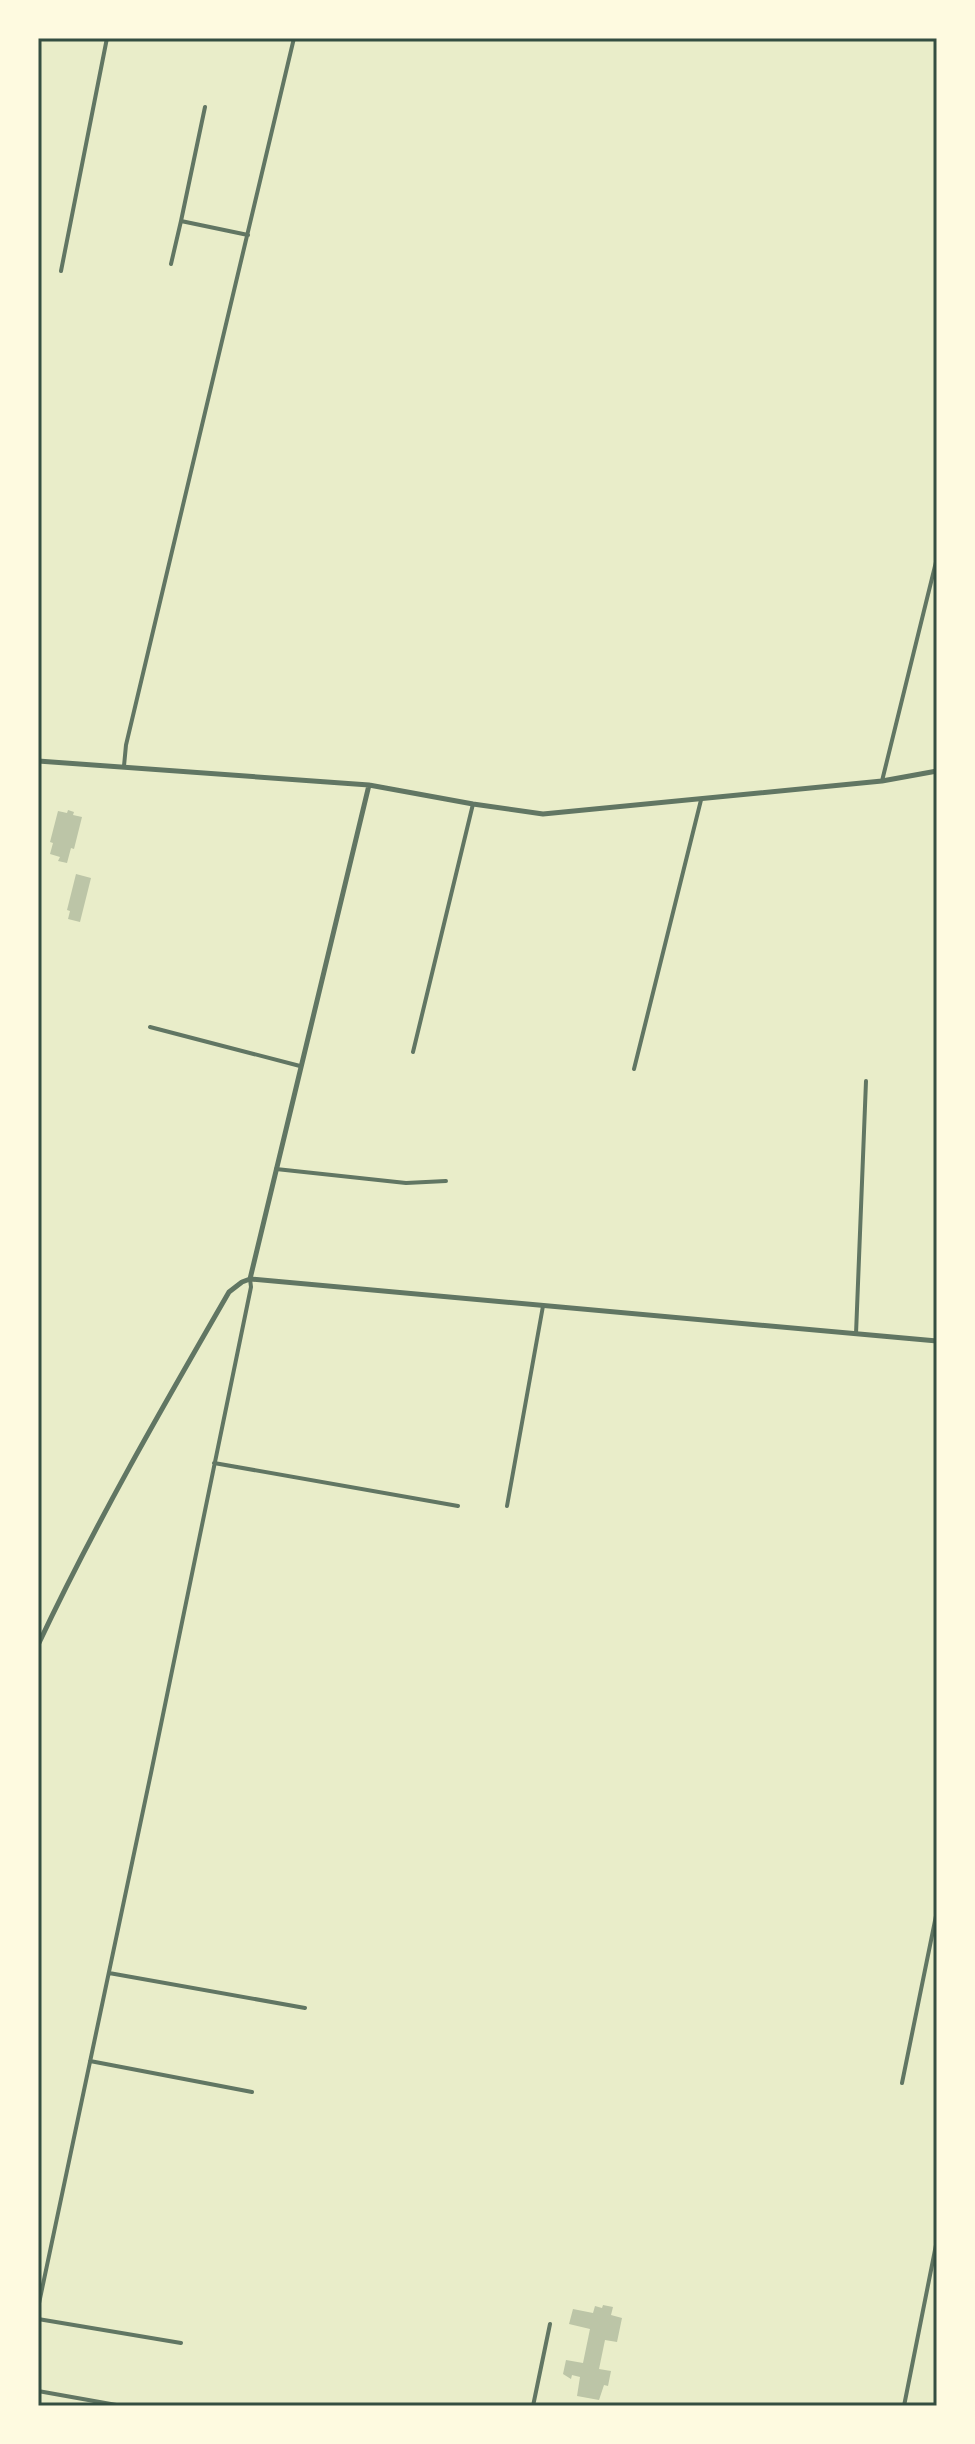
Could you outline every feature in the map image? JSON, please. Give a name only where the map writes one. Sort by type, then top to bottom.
[{"type":"street","points":[[61,271],[107,38]]},
{"type":"street","points":[[124,766],[126,745],[294,38]]},
{"type":"street","points":[[171,264],[205,107]]},
{"type":"street","points":[[181,221],[248,235]]},
{"type":"street","points":[[882,781],[937,558]]},
{"type":"street","points":[[38,761],[369,785],[543,814],[882,781],[937,771]]},
{"type":"street","points":[[38,2308],[251,1287],[250,1279],[369,785]]},
{"type":"street","points":[[634,1069],[701,800]]},
{"type":"street","points":[[413,1052],[473,804]]},
{"type":"street","points":[[150,1027],[300,1066]]},
{"type":"street","points":[[856,1334],[866,1081]]},
{"type":"street","points":[[276,1169],[406,1183],[446,1181]]},
{"type":"street","points":[[38,1645],[142,1443],[229,1292],[250,1279],[937,1341]]},
{"type":"street","points":[[507,1506],[543,1306]]},
{"type":"street","points":[[214,1463],[458,1506]]},
{"type":"street","points":[[902,2083],[937,1911]]},
{"type":"street","points":[[109,1973],[305,2008]]},
{"type":"street","points":[[90,2061],[252,2092]]},
{"type":"street","points":[[904,2406],[937,2240]]},
{"type":"street","points":[[38,2319],[181,2343]]},
{"type":"street","points":[[533,2406],[550,2324]]},
{"type":"street","points":[[38,2391],[122,2406]]},
{"type":"building","points":[[68,810],[82,817],[67,863],[58,861],[60,857],[50,854],[53,843],[50,842],[58,811],[67,813]]},
{"type":"building","points":[[76,874],[91,878],[80,922],[68,919],[70,911],[67,910]]},
{"type":"building","points":[[603,2305],[613,2307],[611,2315],[622,2318],[617,2342],[605,2340],[599,2369],[611,2371],[608,2386],[604,2385],[599,2400],[577,2396],[580,2377],[572,2375],[571,2379],[563,2374],[566,2360],[583,2363],[590,2329],[569,2324],[573,2309],[593,2313],[595,2306],[602,2308]]}]
